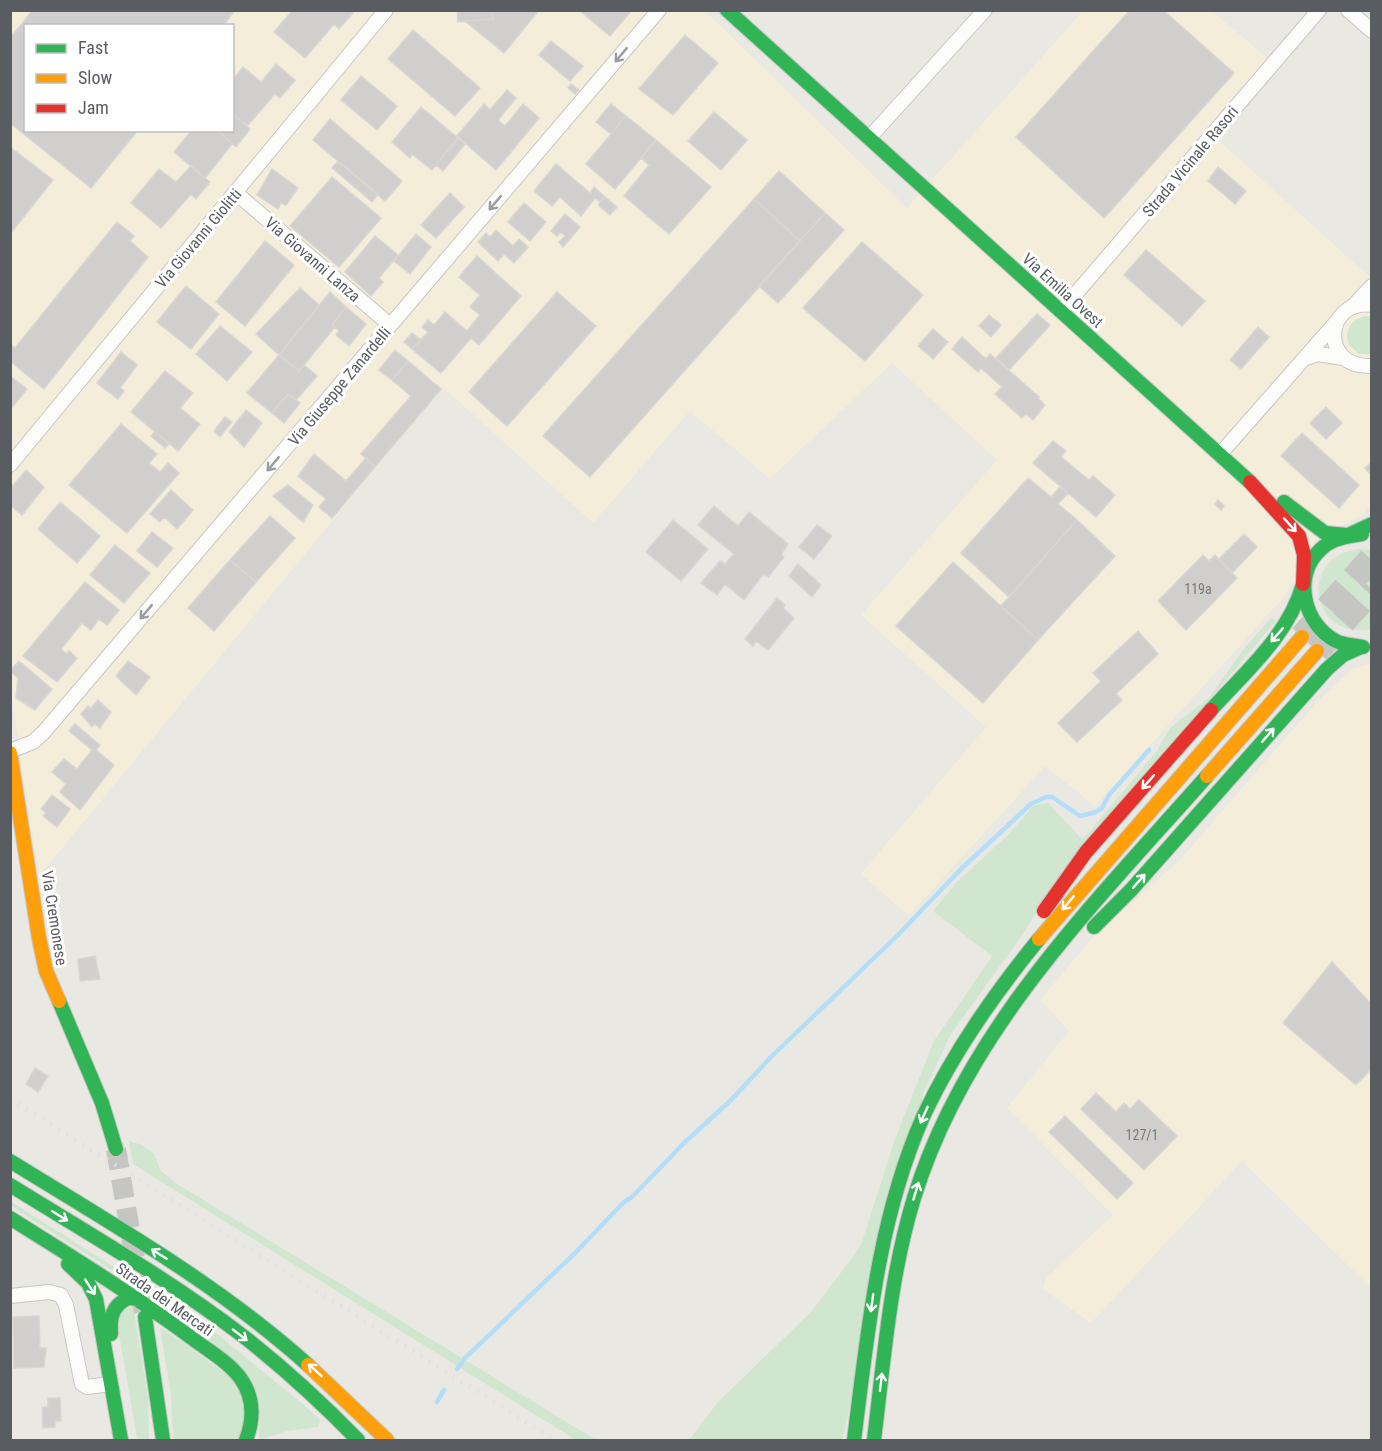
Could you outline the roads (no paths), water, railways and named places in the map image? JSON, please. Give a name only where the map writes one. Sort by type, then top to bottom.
[{"type":"main road","name":"Via Emilia Ovest","points":[[727,10],[1236,466],[1316,528],[1330,535],[1371,535]]},
{"type":"main road","name":"Via Emilia Ovest","points":[[1236,466],[1299,536],[1304,555],[1303,584],[1306,610],[1315,625],[1336,641],[1366,646]]},
{"type":"main road","points":[[1348,535],[1371,524]]},
{"type":"main road","name":"Via Emilia Ovest","points":[[1303,584],[1308,567],[1318,552],[1331,541],[1348,535]]},
{"type":"main road","points":[[940,1082],[952,1048],[964,1024],[1024,942],[1064,880],[1286,625],[1297,606],[1303,584]]},
{"type":"main road","points":[[854,1440],[870,1319],[885,1231],[911,1145],[940,1082],[968,1033],[1016,966],[1302,637]]},
{"type":"main road","points":[[943,1121],[1005,1027],[1052,967],[1131,890],[1327,669],[1343,655],[1366,646]]},
{"type":"main road","points":[[874,1440],[901,1249],[920,1177],[943,1121],[974,1062],[1028,984],[1317,651]]},
{"type":"main road","name":"Via Cremonese","points":[[10,752],[43,960],[54,995],[102,1103],[116,1149]]},
{"type":"main road","points":[[10,1161],[222,1296],[282,1342],[340,1393],[387,1440]]},
{"type":"main road","points":[[10,1185],[175,1288],[227,1325],[286,1372],[358,1440]]},
{"type":"main road","name":"Strada dei Mercati","points":[[10,1218],[140,1299],[219,1356],[239,1375],[248,1390],[253,1409],[251,1427],[246,1440]]},
{"type":"main road","points":[[10,1227],[70,1266],[91,1288],[98,1305],[121,1440]]},
{"type":"main road","points":[[116,1413],[116,1373],[111,1315],[123,1300],[131,1297],[140,1299]]},
{"type":"main road","points":[[145,1317],[163,1440]]},
{"type":"main road","points":[[340,1393],[401,1440]]},
{"type":"main road","points":[[155,1440],[159,1414]]},
{"type":"street","name":"Via Giovanni Giolitti","points":[[10,465],[386,10]]},
{"type":"street","name":"Via Giuseppe Zanardelli","points":[[10,752],[33,742],[43,733],[659,10]]},
{"type":"street","points":[[869,138],[985,10]]},
{"type":"street","name":"Strada Vicinale Rasori","points":[[1061,311],[1319,10]]},
{"type":"street","points":[[1348,10],[1371,32]]},
{"type":"street","name":"Via Giovanni Lanza","points":[[236,193],[390,325]]},
{"type":"street","points":[[1221,453],[1338,320],[1371,286]]},
{"type":"street","points":[[1353,306],[1371,305]]},
{"type":"street","points":[[1338,320],[1334,339],[1343,358]]},
{"type":"street","points":[[1304,359],[1318,354],[1343,358],[1352,364],[1371,366]]},
{"type":"street","points":[[10,1296],[49,1292],[61,1295],[66,1305],[82,1384],[87,1387],[111,1384]]},
{"type":"waterway","points":[[457,1369],[465,1358],[898,935],[962,868],[1031,804],[1046,797],[1052,797],[1080,816],[1096,812],[1102,808],[1109,795],[1149,750]]},
{"type":"waterway","points":[[437,1402],[444,1390]]},
{"type":"tunnel","points":[[1302,637],[1372,558]]},
{"type":"tunnel","points":[[1317,651],[1372,589]]},
{"type":"tunnel","points":[[116,1149],[144,1312]]},
{"type":"railway","points":[[10,1099],[555,1440]]}]
